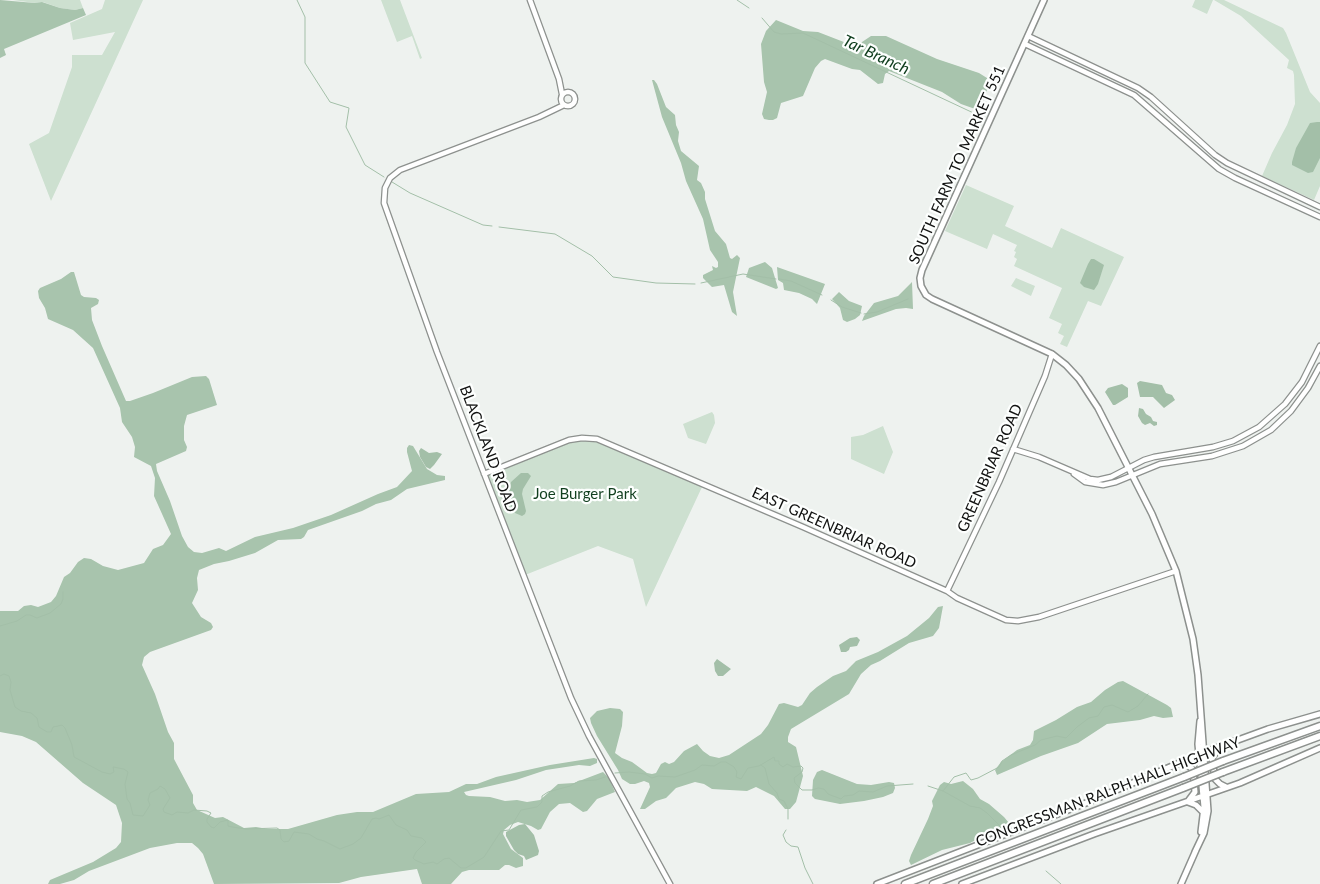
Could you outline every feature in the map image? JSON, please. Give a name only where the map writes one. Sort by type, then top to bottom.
[{"type":"highway","name":"CONGRESSMAN RALPH HALL HIGHWAY","points":[[905,884],[1223,761],[1320,726]]},
{"type":"highway","name":"CONGRESSMAN RALPH HALL HIGHWAY","points":[[933,884],[1320,736]]},
{"type":"main road","name":"SOUTH FARM TO MARKET 551","points":[[1044,0],[922,270],[920,278],[922,290],[932,299],[1052,354],[1066,365],[1088,390],[1133,474],[1160,530],[1176,571],[1193,639],[1202,710]]},
{"type":"main road","points":[[1181,884],[1206,825],[1208,811],[1202,710]]},
{"type":"main road","points":[[1195,852],[1202,830],[1204,815],[1198,740],[1202,710]]},
{"type":"main road","points":[[877,884],[1066,811],[1205,752],[1268,729],[1320,714]]},
{"type":"main road","points":[[1203,733],[1209,744],[1219,747]]},
{"type":"main road","points":[[1219,747],[1212,758],[1215,779],[1220,784],[1228,787]]},
{"type":"main road","points":[[962,884],[1094,834],[1228,787],[1270,771],[1320,748]]},
{"type":"main road","points":[[1180,762],[1193,770],[1195,792],[1193,798],[1187,802]]},
{"type":"main road","points":[[1187,802],[1198,806],[1204,815]]},
{"type":"street","points":[[530,0],[559,79],[564,104],[570,105],[574,101],[574,96],[559,79]]},
{"type":"street","points":[[1028,36],[1138,88],[1155,100],[1223,160],[1244,172],[1319,207],[1314,214]]},
{"type":"street","points":[[1025,44],[1134,95],[1219,169],[1320,217]]},
{"type":"street","points":[[562,96],[565,92],[570,92]]},
{"type":"street","name":"BLACKLAND ROAD","points":[[555,108],[562,96]]},
{"type":"street","name":"BLACKLAND ROAD","points":[[564,104],[539,117],[400,170],[390,178],[384,193],[384,206],[484,474],[576,711],[670,884]]},
{"type":"street","points":[[1013,449],[1039,457],[1090,478],[1104,479],[1154,457],[1213,447],[1233,441],[1266,422],[1285,404],[1297,390],[1320,346]]},
{"type":"street","name":"GREENBRIAR ROAD","points":[[947,591],[1013,449],[1045,376],[1052,354]]},
{"type":"street","points":[[1069,470],[1085,482],[1097,485],[1109,484],[1160,464],[1212,456],[1243,446],[1271,430],[1291,410],[1304,395],[1320,366]]},
{"type":"street","points":[[1297,390],[1304,395]]},
{"type":"street","points":[[1266,422],[1271,430]]},
{"type":"street","name":"EAST GREENBRIAR ROAD","points":[[484,474],[569,440],[582,438],[597,439],[947,591],[994,616],[1006,620],[1018,621],[1038,617],[1176,571]]},
{"type":"green space","points":[[13,0],[80,0],[83,8],[75,10],[60,8],[43,2],[35,3]]},
{"type":"green space","points":[[105,0],[143,0],[51,201],[29,144],[49,133],[72,67],[72,55],[102,55],[115,32],[73,40],[70,23],[102,9]]},
{"type":"green space","points":[[381,0],[400,0],[422,58],[420,59],[412,36],[397,42]]},
{"type":"green space","points":[[1195,0],[1213,0],[1207,14],[1192,7]]},
{"type":"green space","points":[[1214,0],[1224,0],[1283,28],[1286,33],[1310,92],[1320,103],[1320,186],[1314,200],[1262,176],[1295,104],[1294,75],[1293,71],[1287,68],[1289,60],[1241,16]]},
{"type":"green space","points":[[966,185],[1014,206],[1005,226],[1052,248],[1061,228],[1124,257],[1101,306],[1088,301],[1067,347],[1060,344],[1064,336],[1058,333],[1062,324],[1049,318],[1062,288],[1014,266],[1017,259],[1014,257],[1016,252],[1014,251],[1017,245],[993,234],[987,249],[945,231]]},
{"type":"green space","points":[[1016,278],[1035,286],[1031,296],[1011,286]]},
{"type":"green space","points":[[712,412],[715,423],[706,444],[688,438],[683,424]]},
{"type":"green space","points":[[883,426],[893,452],[884,474],[851,459],[851,437],[863,435]]},
{"type":"green space","name":"Joe Burger Park","points":[[581,439],[601,443],[702,487],[646,607],[633,559],[598,546],[525,575],[488,477],[490,474],[569,442]]},
{"type":"shaded area","points":[[0,0],[42,2],[60,8],[75,10],[83,8],[86,15],[4,49],[6,55],[0,58]]},
{"type":"shaded area","points":[[776,20],[803,31],[818,32],[849,44],[859,44],[871,36],[886,36],[937,59],[979,73],[990,81],[978,110],[961,104],[942,92],[889,71],[885,74],[883,83],[878,84],[860,70],[825,59],[815,68],[803,96],[781,103],[777,118],[773,120],[764,119],[762,114],[767,92],[764,82],[761,44],[766,31]]},
{"type":"shaded area","points":[[652,80],[657,84],[666,107],[675,115],[681,151],[699,166],[697,180],[701,183],[705,192],[705,199],[715,231],[726,244],[730,258],[732,259],[737,255],[740,258],[733,292],[737,316],[732,312],[724,285],[712,287],[703,278],[703,275],[713,270],[712,266],[718,267],[718,262],[710,250],[703,219],[686,181],[681,163],[662,117]]},
{"type":"shaded area","points":[[1320,122],[1320,158],[1313,172],[1308,173],[1292,165],[1292,162],[1296,148],[1310,123]]},
{"type":"shaded area","points":[[1091,259],[1104,265],[1094,290],[1084,287],[1080,283],[1088,264]]},
{"type":"shaded area","points":[[765,262],[772,268],[778,288],[776,289],[746,277],[749,268]]},
{"type":"shaded area","points":[[777,267],[825,284],[817,304],[812,299],[799,293],[784,290],[783,283],[778,280]]},
{"type":"shaded area","points":[[74,272],[81,295],[99,300],[98,304],[91,308],[92,320],[126,401],[153,393],[192,377],[206,376],[209,379],[217,405],[187,415],[184,426],[186,451],[156,464],[182,536],[188,547],[194,552],[202,553],[219,548],[226,551],[255,537],[293,528],[331,515],[397,487],[412,471],[407,452],[409,445],[413,446],[427,469],[437,475],[445,476],[445,480],[407,489],[391,500],[308,530],[301,539],[278,540],[255,553],[199,570],[197,578],[198,590],[192,603],[201,617],[211,623],[213,627],[211,630],[150,652],[144,657],[142,665],[174,743],[174,759],[193,795],[193,803],[197,810],[215,818],[223,817],[244,828],[288,829],[337,815],[373,812],[416,794],[449,792],[466,784],[477,784],[496,777],[550,765],[594,758],[597,759],[597,763],[590,766],[579,765],[546,770],[516,780],[464,792],[469,796],[527,802],[540,800],[558,784],[574,783],[603,772],[609,778],[615,792],[597,799],[587,811],[583,812],[570,803],[559,804],[550,812],[541,829],[538,830],[518,822],[510,825],[504,830],[503,834],[511,849],[523,858],[523,866],[516,868],[505,865],[499,870],[469,870],[462,872],[451,884],[422,884],[417,869],[361,877],[339,883],[214,884],[203,854],[198,848],[192,843],[177,843],[150,848],[89,871],[74,880],[60,884],[48,884],[50,880],[93,862],[116,848],[121,842],[122,823],[116,805],[83,783],[36,742],[22,736],[0,732],[0,611],[18,611],[24,606],[38,607],[51,602],[56,596],[64,577],[84,558],[118,570],[144,563],[153,549],[163,545],[171,534],[154,496],[155,478],[151,466],[134,457],[135,447],[132,437],[122,422],[120,408],[93,348],[73,330],[48,319],[45,308],[39,298],[38,291],[40,288],[61,279]]},
{"type":"shaded area","points":[[912,282],[913,309],[896,309],[862,321],[874,303],[898,296]]},
{"type":"shaded area","points":[[839,292],[849,301],[862,306],[860,315],[855,319],[847,322],[843,320],[840,308],[832,299]]},
{"type":"shaded area","points":[[1140,381],[1162,385],[1166,393],[1172,395],[1175,400],[1164,408],[1153,397],[1140,397],[1137,383]]},
{"type":"shaded area","points":[[1122,384],[1128,388],[1128,397],[1113,405],[1105,392],[1108,388]]},
{"type":"shaded area","points":[[1139,408],[1143,409],[1153,421],[1157,422],[1157,425],[1154,426],[1150,423],[1145,425],[1142,423],[1138,416]]},
{"type":"shaded area","points":[[421,448],[429,453],[437,452],[442,454],[430,469],[426,467],[420,457],[419,451]]},
{"type":"shaded area","points":[[521,473],[528,473],[531,476],[523,489],[522,494],[526,511],[522,516],[515,513],[511,507],[508,494],[511,482]]},
{"type":"shaded area","points":[[943,606],[939,628],[933,636],[909,643],[871,665],[861,674],[849,694],[791,729],[788,742],[796,747],[803,776],[796,802],[790,809],[785,809],[774,796],[756,787],[747,791],[712,789],[704,784],[695,782],[676,788],[666,798],[656,801],[645,809],[640,809],[650,787],[649,783],[644,781],[630,784],[622,779],[591,723],[590,718],[597,711],[610,708],[620,709],[623,712],[622,726],[615,753],[647,773],[656,773],[661,764],[674,762],[684,751],[697,744],[710,756],[719,758],[729,755],[761,734],[779,704],[784,703],[798,707],[802,705],[810,693],[817,687],[833,676],[846,671],[856,661],[878,652],[907,636],[929,618],[938,607]]},
{"type":"shaded area","points":[[857,637],[860,640],[857,646],[850,647],[846,652],[841,652],[839,645],[850,638]]},
{"type":"shaded area","points":[[717,659],[731,669],[723,676],[718,676],[715,671],[714,663]]},
{"type":"shaded area","points":[[1123,681],[1167,705],[1171,708],[1173,717],[1163,718],[1154,716],[1140,720],[1107,724],[1078,743],[1041,756],[997,775],[995,770],[1001,762],[1017,750],[1030,745],[1033,740],[1034,731],[1077,707],[1091,702],[1105,690]]},
{"type":"shaded area","points":[[822,770],[857,784],[871,785],[889,782],[894,783],[895,788],[893,793],[864,801],[840,804],[815,799],[812,796],[813,780],[817,772]]},
{"type":"shaded area","points":[[963,781],[973,789],[980,799],[1004,817],[1009,826],[991,832],[970,843],[942,850],[911,865],[909,861],[911,855],[928,819],[933,806],[932,801],[940,785],[944,782],[951,784]]},
{"type":"shaded area","points":[[525,824],[534,835],[539,851],[538,855],[526,860],[524,856],[514,850],[506,836],[506,832]]},
{"type":"waterway","points":[[297,0],[305,17],[305,63],[330,102],[349,108],[346,127],[365,165],[384,177]]},
{"type":"waterway","name":"Tar Branch","points":[[737,0],[749,8]]},
{"type":"waterway","name":"Tar Branch","points":[[762,18],[774,32],[781,34],[803,33],[982,117]]},
{"type":"waterway","points":[[392,182],[410,193],[483,225],[492,226]]},
{"type":"waterway","points":[[499,227],[555,234],[592,256],[613,277],[656,283],[695,284]]},
{"type":"waterway","points":[[701,283],[743,274],[776,279]]},
{"type":"waterway","points":[[779,279],[791,281],[822,295]]},
{"type":"waterway","points":[[864,314],[877,312],[908,299]]},
{"type":"waterway","points":[[831,300],[842,307],[861,313]]},
{"type":"waterway","points":[[0,626],[17,621],[26,615],[37,618],[50,613],[61,604],[63,592]]},
{"type":"waterway","points":[[0,676],[4,674],[9,676],[11,682],[10,690],[15,707],[21,711],[31,713],[37,718],[39,727],[47,732],[51,732],[53,727],[62,725],[65,728],[72,745],[74,757],[102,772],[110,774],[114,772],[113,767],[124,769],[128,772],[125,784],[127,799],[133,815],[143,816],[150,805],[148,800],[150,793],[160,786],[165,789],[170,798],[163,809],[164,812],[172,815],[177,812],[188,813],[194,810],[207,811],[211,813],[207,822],[214,828],[220,822],[228,820],[228,826],[232,827],[246,829],[277,828],[280,830],[281,839],[284,842],[289,841],[294,832],[309,834],[340,849],[353,844],[361,838],[372,819],[379,819],[389,815],[396,825],[407,830],[411,836],[422,838],[426,842],[416,852],[413,858],[415,860],[424,864],[433,862],[437,864],[449,858],[461,868],[466,868],[484,857],[501,831],[509,830],[521,810],[537,807],[542,802],[542,796],[548,792],[570,786],[579,781],[596,780],[605,777]]},
{"type":"waterway","points":[[928,786],[943,791],[954,777],[966,773],[971,780],[978,778],[999,767],[1002,761],[1011,755],[1035,745],[1041,740],[1057,736],[1066,738],[1089,718],[1098,716],[1104,707],[1112,705],[1128,712],[1138,706],[1148,694]]},
{"type":"waterway","points":[[615,773],[645,774],[652,778],[658,776],[675,777],[695,770],[702,765],[714,766],[721,762],[726,762],[734,767],[737,772],[736,777],[741,779],[748,768],[759,766],[774,757],[775,761],[779,761],[779,764],[783,767],[787,764],[803,768],[802,772],[794,778],[795,783],[802,790],[824,789],[828,794],[841,799],[844,796],[853,795],[859,791],[873,792],[887,786],[913,784]]},
{"type":"waterway","points":[[761,765],[765,768],[769,784],[777,793],[779,799],[784,801],[788,809],[788,819]]},
{"type":"waterway","points":[[943,791],[970,806],[980,808],[1001,827]]},
{"type":"waterway","points":[[786,830],[783,835],[786,842],[791,846],[798,847],[813,884]]},
{"type":"waterway","points":[[1046,871],[1061,884]]}]
